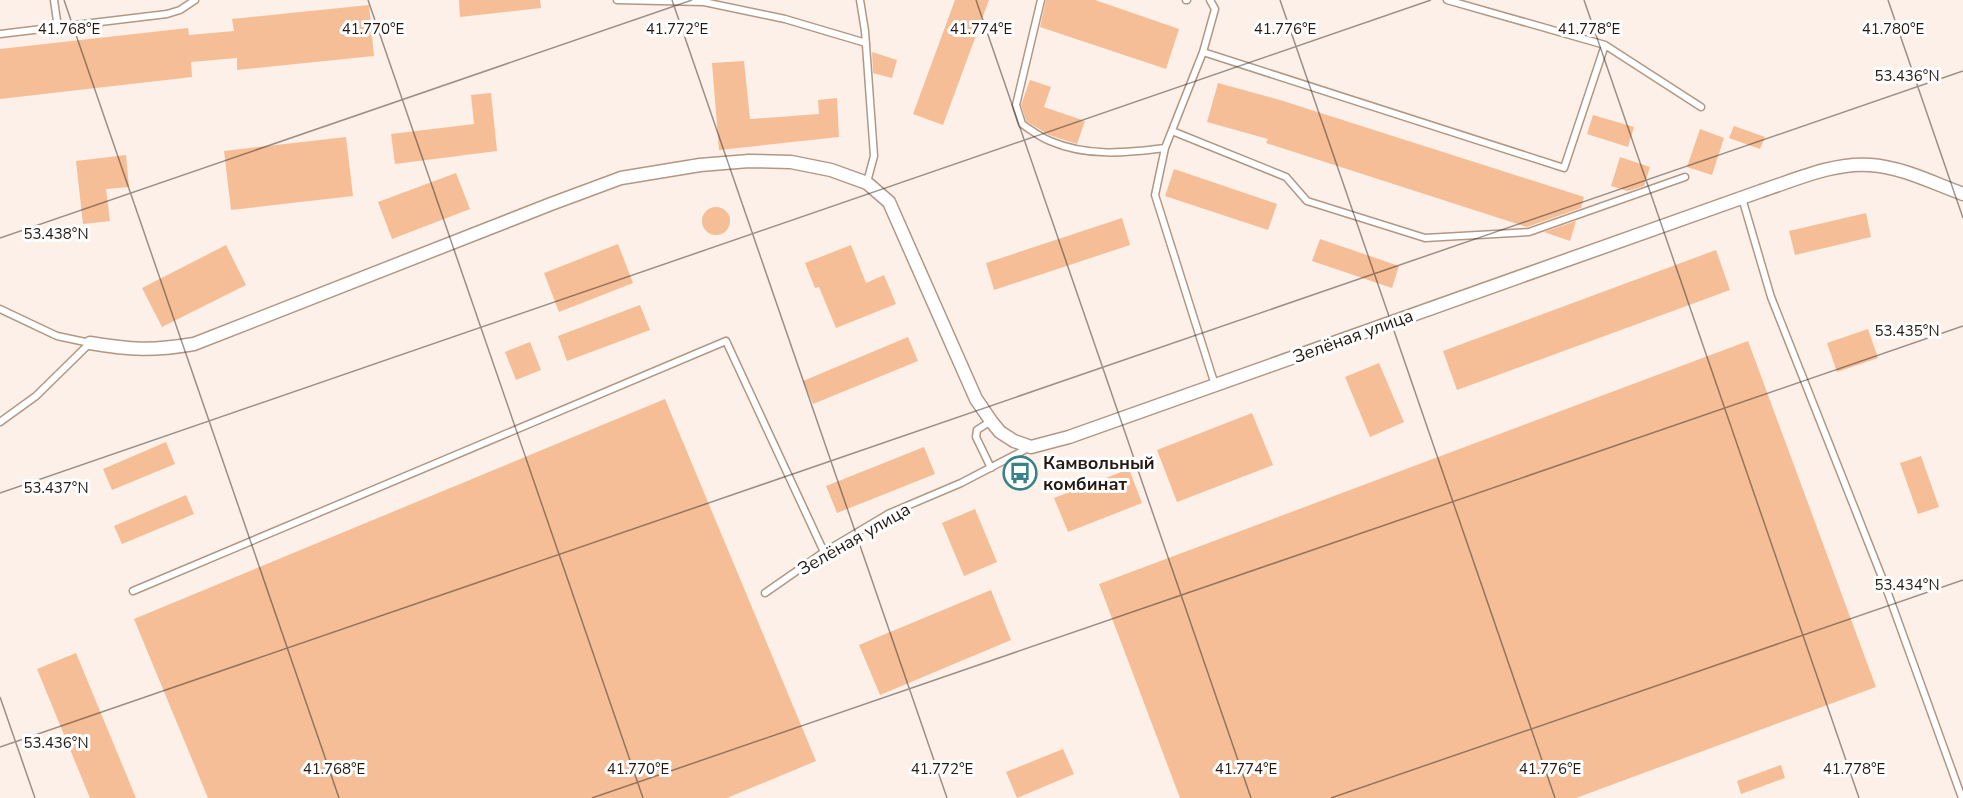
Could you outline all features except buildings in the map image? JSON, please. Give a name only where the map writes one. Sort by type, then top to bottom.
[{"type":"street","points":[[90,343],[127,349],[158,350],[194,344],[621,178],[700,165],[749,161],[791,162],[831,170],[867,183],[889,202],[976,399],[1000,432],[1014,441],[1031,447]]},
{"type":"street","name":"Зелёная улица","points":[[1031,447],[1069,437],[1742,198],[1833,168],[1869,164],[1905,172],[1963,194]]},
{"type":"lane","points":[[54,0],[58,28]]},
{"type":"lane","points":[[0,34],[167,14],[180,10],[195,0]]},
{"type":"lane","points":[[617,0],[704,2],[785,19],[866,43]]},
{"type":"lane","points":[[860,0],[866,43],[874,156],[867,183]]},
{"type":"lane","points":[[1041,0],[1017,105],[1022,124],[1049,141],[1083,150],[1120,154],[1165,148]]},
{"type":"lane","points":[[1210,0],[1215,9],[1203,52],[1165,148],[1155,195],[1215,385]]},
{"type":"lane","points":[[1447,0],[1605,45],[1701,107]]},
{"type":"lane","points":[[1203,52],[1564,168],[1605,45]]},
{"type":"lane","points":[[1172,131],[1286,177],[1307,201],[1425,238],[1529,232],[1685,177]]},
{"type":"lane","points":[[1742,198],[1771,297],[1885,585],[1962,798]]},
{"type":"lane","points":[[0,309],[57,336],[90,343]]},
{"type":"lane","points":[[132,591],[726,341],[824,552]]},
{"type":"lane","points":[[0,422],[36,396],[90,343]]},
{"type":"lane","points":[[991,421],[977,430],[976,436],[991,468]]},
{"type":"lane","name":"Зелёная улица","points":[[765,593],[824,552],[888,514],[961,483],[1031,447]]},
{"type":"place","name":"Камвольный комбинат","points":[[1020,473]]}]
